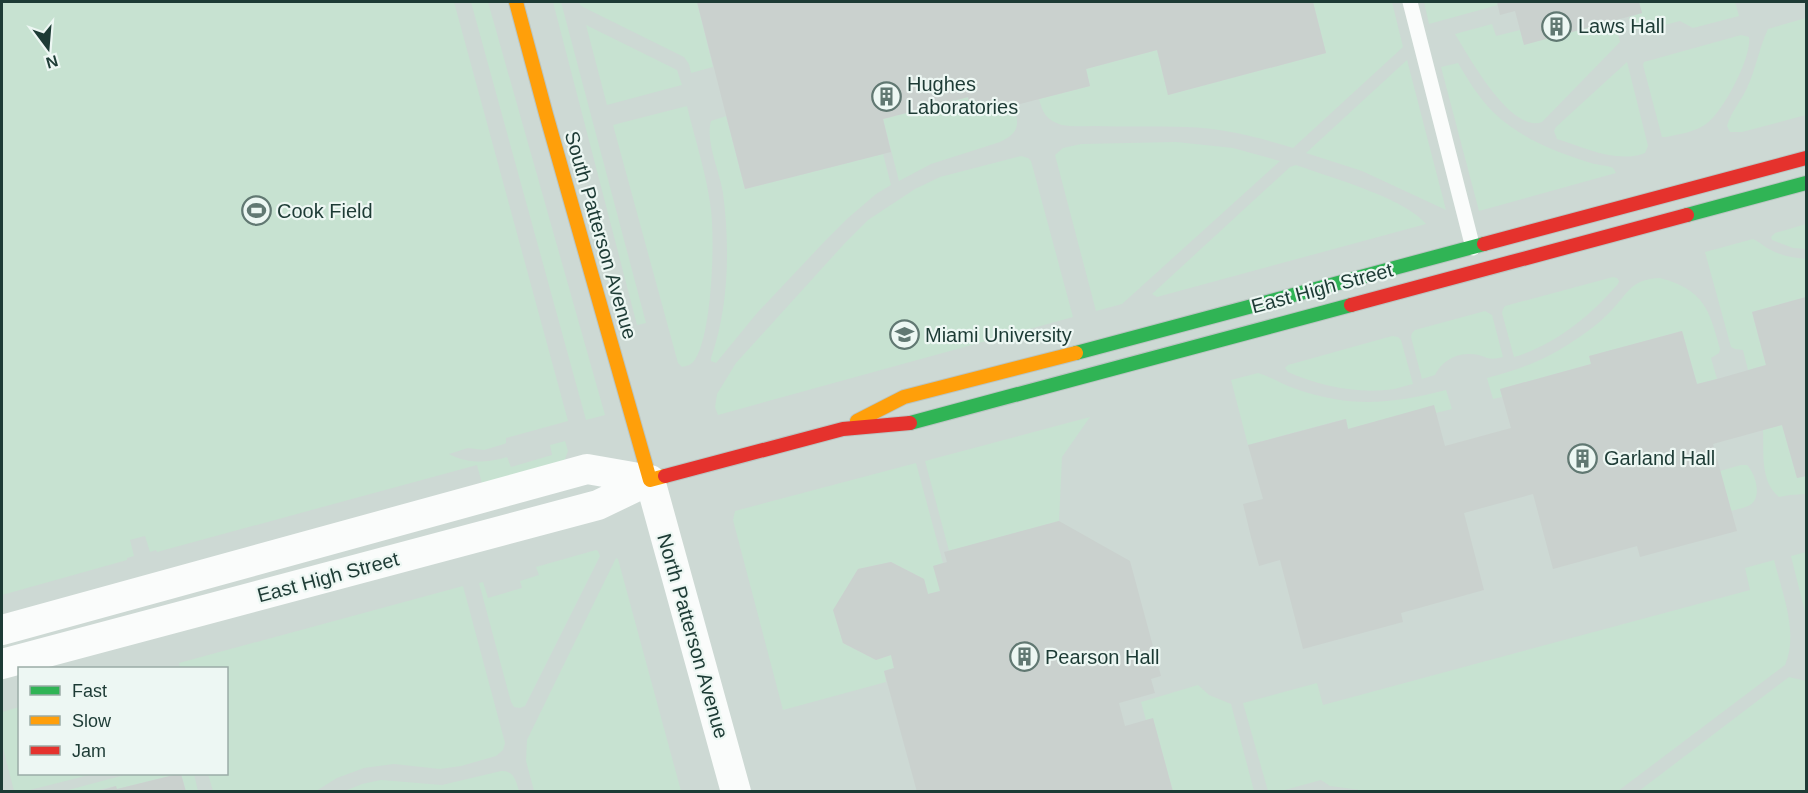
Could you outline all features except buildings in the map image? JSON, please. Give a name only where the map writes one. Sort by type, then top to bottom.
[{"type":"highway","name":"South Patterson Avenue","points":[[516,2],[650,480]]},
{"type":"highway","name":"East High Street","points":[[843,429],[904,397],[1149,334],[1806,158]]},
{"type":"highway","name":"East High Street","points":[[650,480],[843,429],[910,423],[1806,183]]},
{"type":"street","name":"East High Street","points":[[2,630],[587,469],[650,480]]},
{"type":"street","name":"East High Street","points":[[2,664],[598,505],[650,480]]},
{"type":"street","name":"North Patterson Avenue","points":[[650,480],[736,792]]},
{"type":"lane","points":[[1410,2],[1473,248]]},
{"type":"shaded area","name":"Miami University","points":[[2,2],[1806,2],[1806,791],[2,792]]},
{"type":"green space","name":"Cook Field","points":[[2,2],[454,2],[568,421],[506,438],[506,443],[484,450],[468,448],[449,454],[463,460],[478,462],[507,457],[511,467],[552,455],[550,445],[565,441],[568,451],[562,467],[484,491],[477,465],[157,552],[156,550],[150,552],[145,536],[130,540],[134,556],[127,560],[2,595]]},
{"type":"green space","points":[[471,2],[488,2],[605,415],[586,420]]},
{"type":"green space","points":[[553,2],[561,2],[646,323],[637,325]]},
{"type":"green space","points":[[579,2],[697,2],[713,67],[691,73],[684,57],[581,6]]},
{"type":"green space","points":[[1313,2],[1392,2],[1403,47],[1293,148],[1213,129],[1066,126],[1049,118],[1042,108],[1039,99],[1090,86],[1086,69],[1157,50],[1168,95],[1326,53]]},
{"type":"green space","points":[[1424,2],[1497,2],[1498,5],[1429,24]]},
{"type":"green space","points":[[1639,2],[1735,2],[1739,16],[1693,28],[1680,21],[1665,25],[1644,23],[1631,25],[1629,17],[1642,13]]},
{"type":"green space","points":[[1806,18],[1806,115],[1742,132],[1730,132],[1727,126],[1745,93],[1768,29]]},
{"type":"green space","points":[[1614,21],[1620,42],[1542,122],[1530,123],[1504,105],[1480,74],[1455,34],[1492,24],[1496,36],[1520,30],[1524,44]]},
{"type":"green space","points":[[586,25],[677,70],[682,85],[607,105]]},
{"type":"green space","points":[[1741,35],[1749,37],[1746,57],[1735,84],[1713,118],[1702,127],[1662,137],[1644,62]]},
{"type":"green space","points":[[1407,60],[1446,210],[1362,171],[1306,153]]},
{"type":"green space","points":[[1627,62],[1648,146],[1645,153],[1623,157],[1612,156],[1557,139],[1554,131],[1556,127]]},
{"type":"green space","points":[[1458,63],[1474,89],[1503,121],[1526,137],[1551,149],[1591,163],[1608,166],[1616,173],[1479,211],[1441,67]]},
{"type":"green space","points":[[968,97],[973,116],[1014,105],[1017,118],[1015,131],[1000,142],[931,164],[899,181],[883,119]]},
{"type":"green space","points":[[687,106],[709,197],[713,243],[711,288],[705,332],[694,361],[682,367],[678,363],[613,125]]},
{"type":"green space","points":[[726,116],[745,189],[883,154],[891,185],[876,194],[824,242],[757,313],[716,363],[711,361],[711,358],[725,297],[727,234],[723,193],[711,147],[710,129],[711,121]]},
{"type":"green space","points":[[1176,142],[1233,148],[1280,161],[1122,304],[1096,311],[1055,155],[1063,148],[1081,144]]},
{"type":"green space","points":[[1021,156],[1031,161],[1073,317],[718,415],[715,407],[717,394],[736,363],[868,220],[915,189],[940,177]]},
{"type":"green space","points":[[1296,165],[1384,197],[1416,214],[1426,224],[1157,297],[1152,294],[1290,167]]},
{"type":"green space","points":[[1806,224],[1806,249],[1793,248],[1772,240],[1771,237],[1775,233]]},
{"type":"green space","points":[[1753,239],[1779,254],[1806,259],[1806,297],[1752,312],[1766,365],[1748,370],[1743,350],[1731,347],[1705,252]]},
{"type":"green space","points":[[1613,277],[1617,278],[1618,284],[1584,318],[1544,345],[1514,357],[1502,313],[1505,306]]},
{"type":"green space","points":[[1660,278],[1675,283],[1695,295],[1708,312],[1720,349],[1719,353],[1711,358],[1717,379],[1697,384],[1682,331],[1590,356],[1591,364],[1500,389],[1502,397],[1493,399],[1487,378],[1530,364],[1559,350],[1600,322],[1630,289],[1642,281]]},
{"type":"green space","points":[[1485,311],[1492,315],[1503,357],[1492,359],[1475,354],[1459,355],[1445,362],[1435,375],[1422,379],[1411,337],[1412,333],[1415,330]]},
{"type":"green space","points":[[1392,336],[1401,340],[1413,384],[1388,390],[1348,389],[1311,381],[1288,372],[1285,368],[1288,365]]},
{"type":"green space","points":[[1258,373],[1316,395],[1353,401],[1389,401],[1446,390],[1452,409],[1436,413],[1434,406],[1348,429],[1345,419],[1248,445],[1231,380]]},
{"type":"green space","points":[[1090,417],[1062,457],[1059,521],[949,551],[925,461]]},
{"type":"green space","points":[[1782,425],[1797,478],[1806,476],[1806,494],[1779,497],[1773,491],[1766,475],[1763,458],[1763,430]]},
{"type":"green space","points":[[916,463],[943,563],[934,566],[940,591],[928,594],[924,579],[891,562],[858,569],[834,610],[843,643],[876,660],[891,655],[894,668],[884,671],[886,682],[783,710],[733,520],[735,511]]},
{"type":"green space","points":[[1747,465],[1753,474],[1756,496],[1750,505],[1731,511],[1720,471]]},
{"type":"green space","points":[[596,550],[600,556],[525,706],[514,707],[479,583],[483,582],[488,598],[522,588],[520,581],[539,575],[536,567]]},
{"type":"green space","points":[[1806,552],[1806,616],[1791,556]]},
{"type":"green space","points":[[616,558],[681,791],[534,791],[526,761],[527,740]]},
{"type":"green space","points":[[1774,560],[1790,626],[1789,652],[1785,665],[1618,791],[1375,792],[1330,786],[1321,780],[1281,791],[1268,791],[1243,703],[1317,683],[1323,705],[1750,590],[1745,568]]},
{"type":"green space","points":[[463,586],[505,743],[503,750],[496,756],[461,766],[440,769],[394,764],[364,768],[337,778],[316,791],[213,791],[208,775],[228,775],[228,667],[180,667],[179,663]]},
{"type":"green space","points":[[1789,677],[1806,681],[1806,791],[1639,791]]},
{"type":"green space","points":[[1198,685],[1209,695],[1231,704],[1254,791],[1173,791],[1153,719],[1146,720],[1141,702]]},
{"type":"green space","points":[[18,707],[18,775],[89,775],[26,791],[14,791],[2,744],[2,712]]},
{"type":"green space","points":[[501,771],[512,774],[519,791],[345,791],[381,780],[442,785]]},
{"type":"green space","points":[[124,775],[174,775],[117,789],[115,786],[94,791],[61,792]]},
{"type":"green space","points":[[181,775],[194,775],[198,791],[186,791]]},
{"type":"traffic: fast","points":[[1687,215],[1806,183]]},
{"type":"traffic: fast","points":[[1076,353],[1484,244]]},
{"type":"traffic: fast","points":[[910,423],[1351,305]]},
{"type":"traffic: slow","points":[[516,2],[650,480],[665,476]]},
{"type":"traffic: slow","points":[[857,421],[904,397],[1076,353]]},
{"type":"traffic: jam","points":[[1484,244],[1806,158]]},
{"type":"traffic: jam","points":[[1351,305],[1687,215]]},
{"type":"traffic: jam","points":[[665,476],[843,429],[910,423]]},
{"type":"place","name":"Laws Hall","points":[[1557,26]]},
{"type":"place","name":"Hughes Laboratories","points":[[886,96]]},
{"type":"place","name":"Cook Field","points":[[256,211]]},
{"type":"place","name":"Miami University","points":[[904,335]]},
{"type":"place","name":"Garland Hall","points":[[1583,458]]},
{"type":"place","name":"Pearson Hall","points":[[1024,657]]}]
